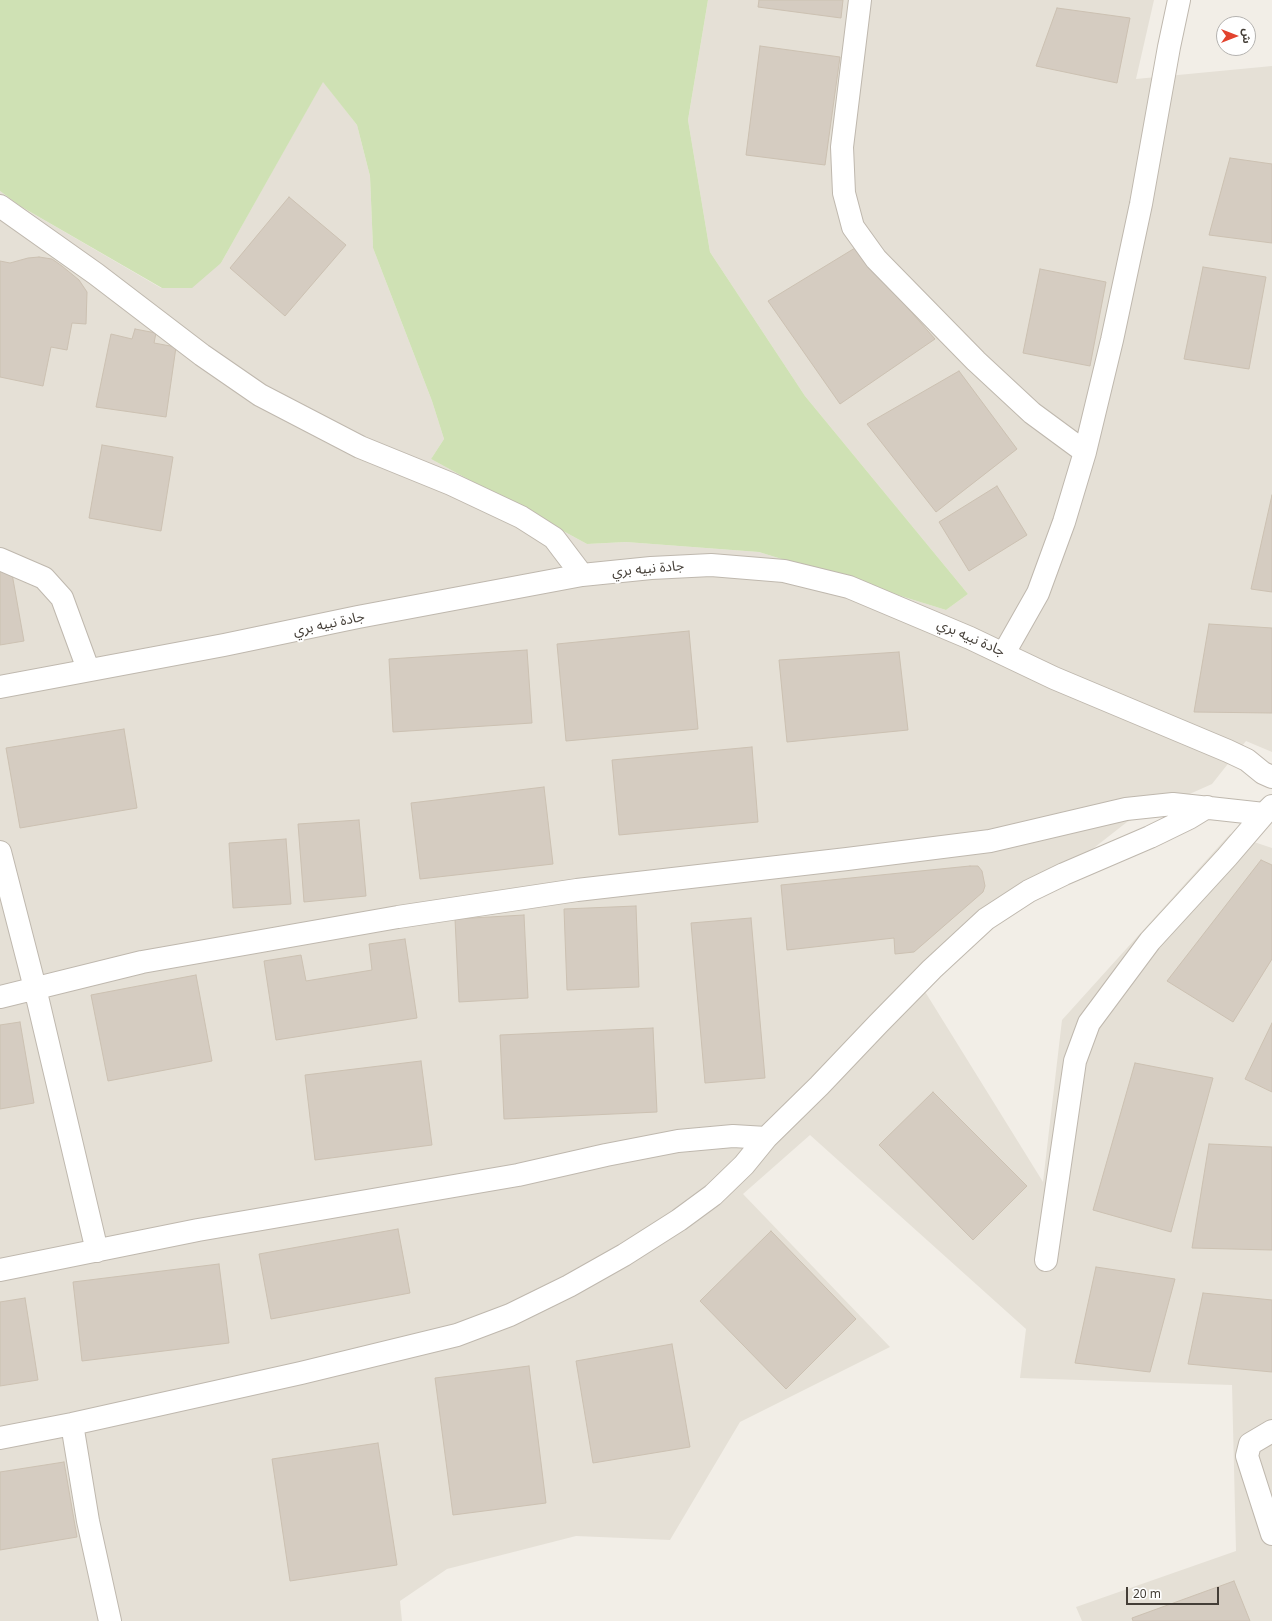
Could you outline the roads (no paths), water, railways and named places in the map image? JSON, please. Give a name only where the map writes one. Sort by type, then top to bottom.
[{"type":"street","points":[[860,0],[842,147],[844,193],[853,227],[876,259],[976,361],[1032,413],[1085,452]]},
{"type":"street","points":[[1004,653],[1038,593],[1064,522],[1085,452],[1112,340],[1141,204],[1169,47],[1179,0]]},
{"type":"street","points":[[0,206],[96,274],[202,354],[260,395],[360,447],[451,484],[521,517],[554,538],[582,575]]},
{"type":"street","points":[[0,559],[44,578],[62,598],[88,670]]},
{"type":"street","name":"جادة نبيه بري","points":[[0,687],[582,575],[651,568],[711,565],[784,571],[850,587],[1004,653],[1054,678],[1228,751],[1247,760],[1269,780]]},
{"type":"street","points":[[0,997],[150,960],[405,916],[577,890],[990,841],[1126,809],[1173,804],[1268,810]]},
{"type":"street","points":[[0,1438],[72,1424],[385,1353],[457,1335],[510,1315],[569,1286],[624,1255],[679,1220],[713,1195],[744,1165],[766,1138],[819,1086],[932,969],[986,919],[1029,891],[1064,874],[1163,831],[1207,807]]},
{"type":"street","points":[[1046,1260],[1075,1061],[1089,1023],[1150,941],[1268,810]]},
{"type":"street","points":[[0,852],[35,988],[97,1251]]},
{"type":"street","points":[[0,1270],[245,1222],[518,1175],[606,1155],[678,1141],[733,1136],[766,1138]]},
{"type":"street","points":[[72,1424],[88,1521],[110,1621]]},
{"type":"street","points":[[1272,1431],[1250,1444],[1247,1456],[1272,1534]]}]
